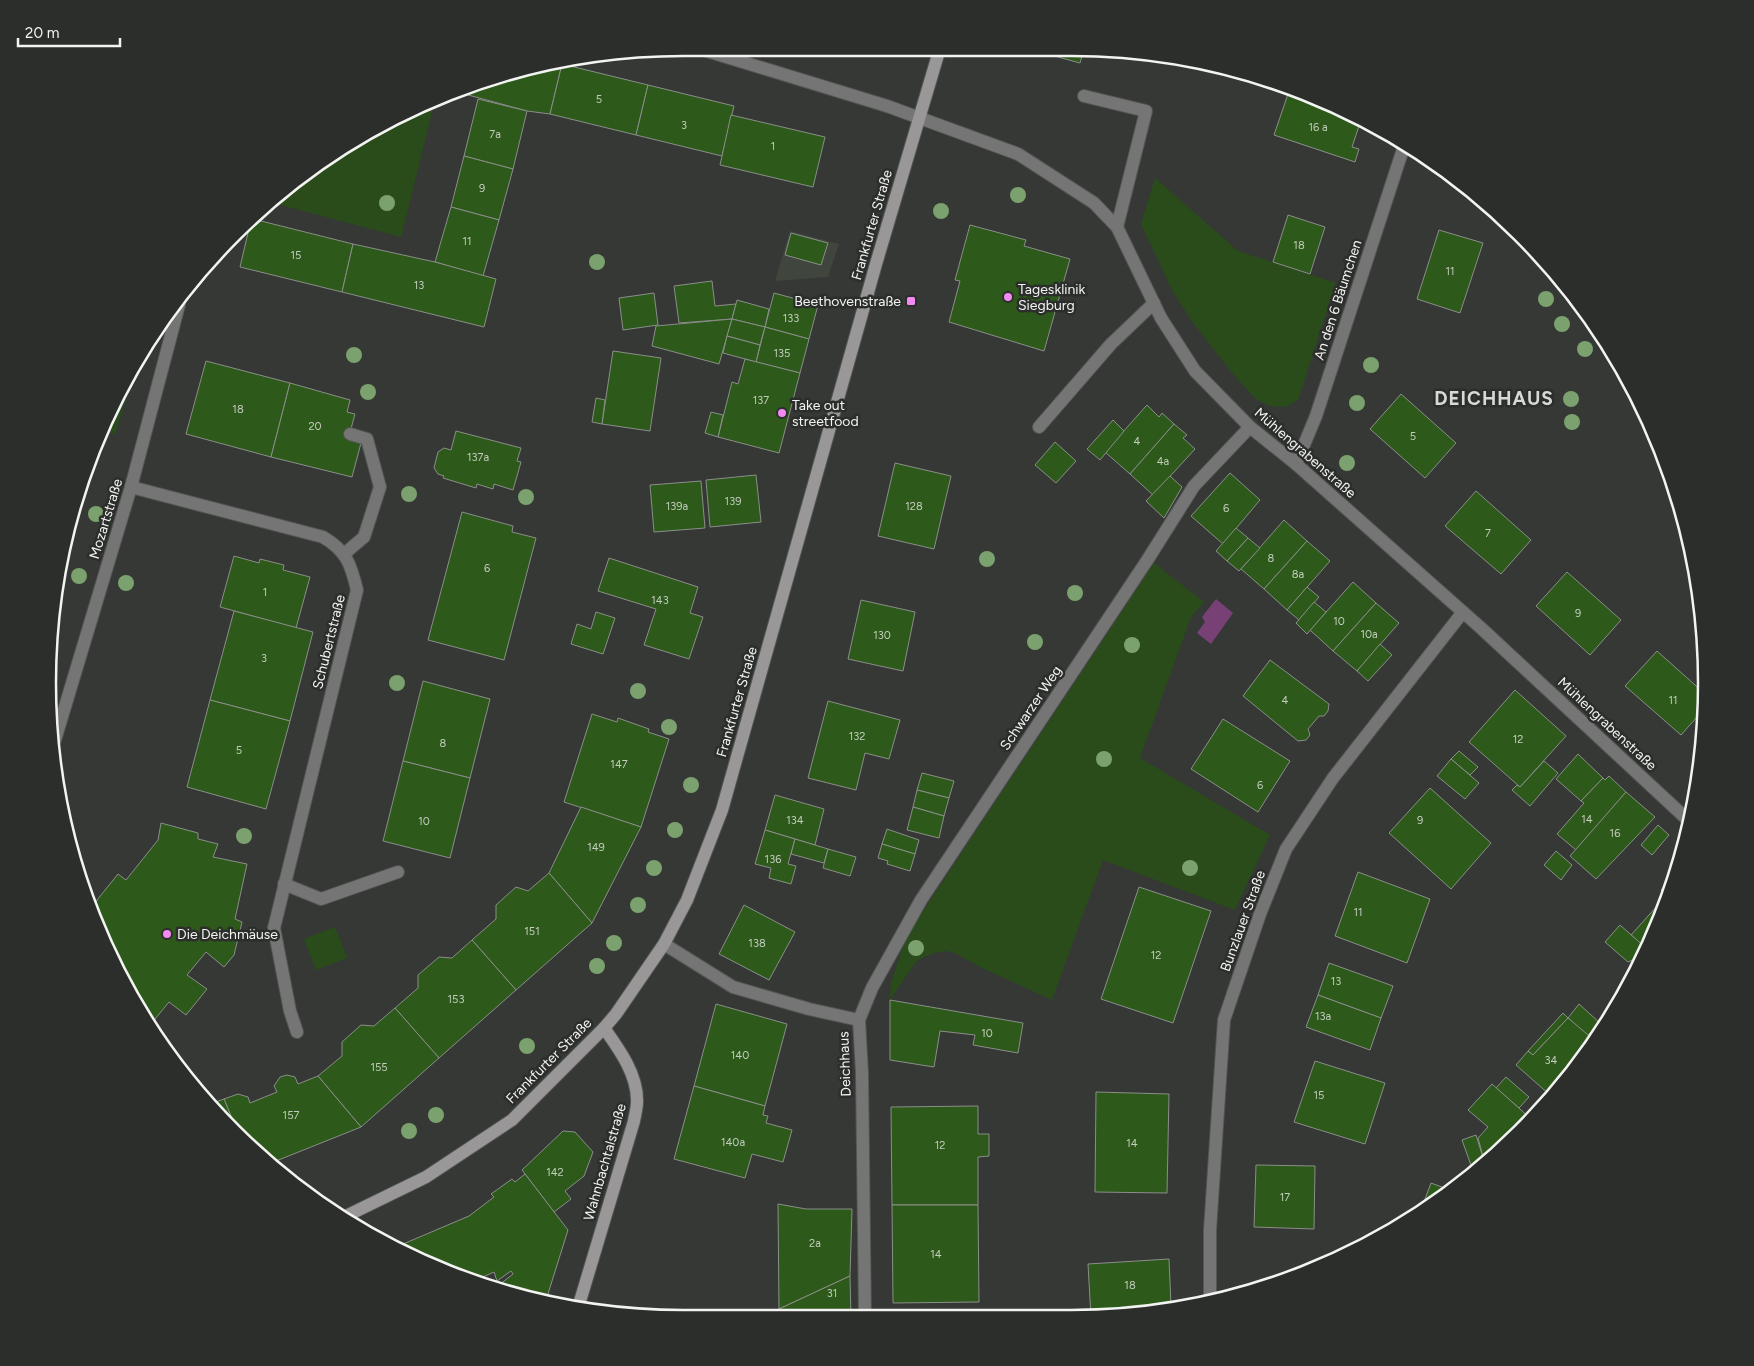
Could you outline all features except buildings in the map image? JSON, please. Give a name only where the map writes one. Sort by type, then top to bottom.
[{"type":"main road","name":"Frankfurter Straße","points":[[351,1214],[426,1177],[504,1125],[530,1102],[616,1014],[664,944],[687,900],[722,810],[873,274],[938,56]]},
{"type":"main road","name":"Wahnbachtalstraße","points":[[580,1301],[634,1121],[638,1101],[634,1078],[618,1048],[604,1028]]},
{"type":"street","points":[[723,56],[919,117]]},
{"type":"street","points":[[1084,96],[1146,111],[1116,227]]},
{"type":"street","name":"Mühlengrabenstraße","points":[[919,117],[1018,154],[1094,203],[1116,227],[1161,318],[1194,371],[1250,427],[1296,464],[1462,612],[1683,816]]},
{"type":"street","name":"An den 6 Bäumchen","points":[[1296,464],[1316,416],[1401,151]]},
{"type":"street","points":[[1040,427],[1111,344],[1154,303]]},
{"type":"street","name":"Mozartstraße","points":[[58,729],[131,487],[177,314]]},
{"type":"street","name":"Schwarzer Weg","points":[[858,1020],[872,988],[921,900],[1148,559],[1194,486],[1250,427]]},
{"type":"street","points":[[344,554],[364,537],[380,487],[367,438],[350,434]]},
{"type":"street","name":"Schubertstraße","points":[[131,487],[323,537],[335,544],[344,554],[352,569],[357,590],[274,928],[290,1011],[297,1032]]},
{"type":"street","name":"Bunzlauer Straße","points":[[1210,1294],[1210,1230],[1224,1020],[1260,914],[1286,849],[1334,778],[1462,612]]},
{"type":"street","points":[[284,884],[321,899],[398,872]]},
{"type":"street","name":"Deichhaus","points":[[664,944],[733,986],[809,1009],[858,1020],[862,1072],[865,1310]]},
{"type":"shaded area","points":[[790,231],[839,244],[828,277],[775,281]]},
{"type":"shaded area","points":[[1216,599],[1233,613],[1211,644],[1197,633],[1205,622],[1202,617]]},
{"type":"green space","points":[[433,109],[401,237],[279,205],[301,186],[370,140]]},
{"type":"green space","points":[[1155,178],[1238,251],[1336,283],[1298,400],[1285,407],[1270,406],[1256,399],[1232,373],[1191,320],[1172,290],[1141,224]]},
{"type":"green space","points":[[128,394],[115,434],[109,432]]},
{"type":"green space","points":[[1154,563],[1204,602],[1191,617],[1140,758],[1270,835],[1235,910],[1103,860],[1052,1000],[980,967],[955,953],[945,951],[934,953],[918,960],[890,1000],[891,983],[906,937]]},
{"type":"green space","points":[[335,927],[347,958],[316,970],[304,939]]},
{"type":"place","name":"Tagesklinik Siegburg","points":[[1008,297]]},
{"type":"place","name":"Beethovenstraße","points":[[911,301]]},
{"type":"place","name":"Take out streetfood","points":[[782,413]]},
{"type":"place","name":"Die Deichmäuse","points":[[167,934]]},
{"type":"district","name":"DEICHHAUS","points":[[1494,398]]}]
